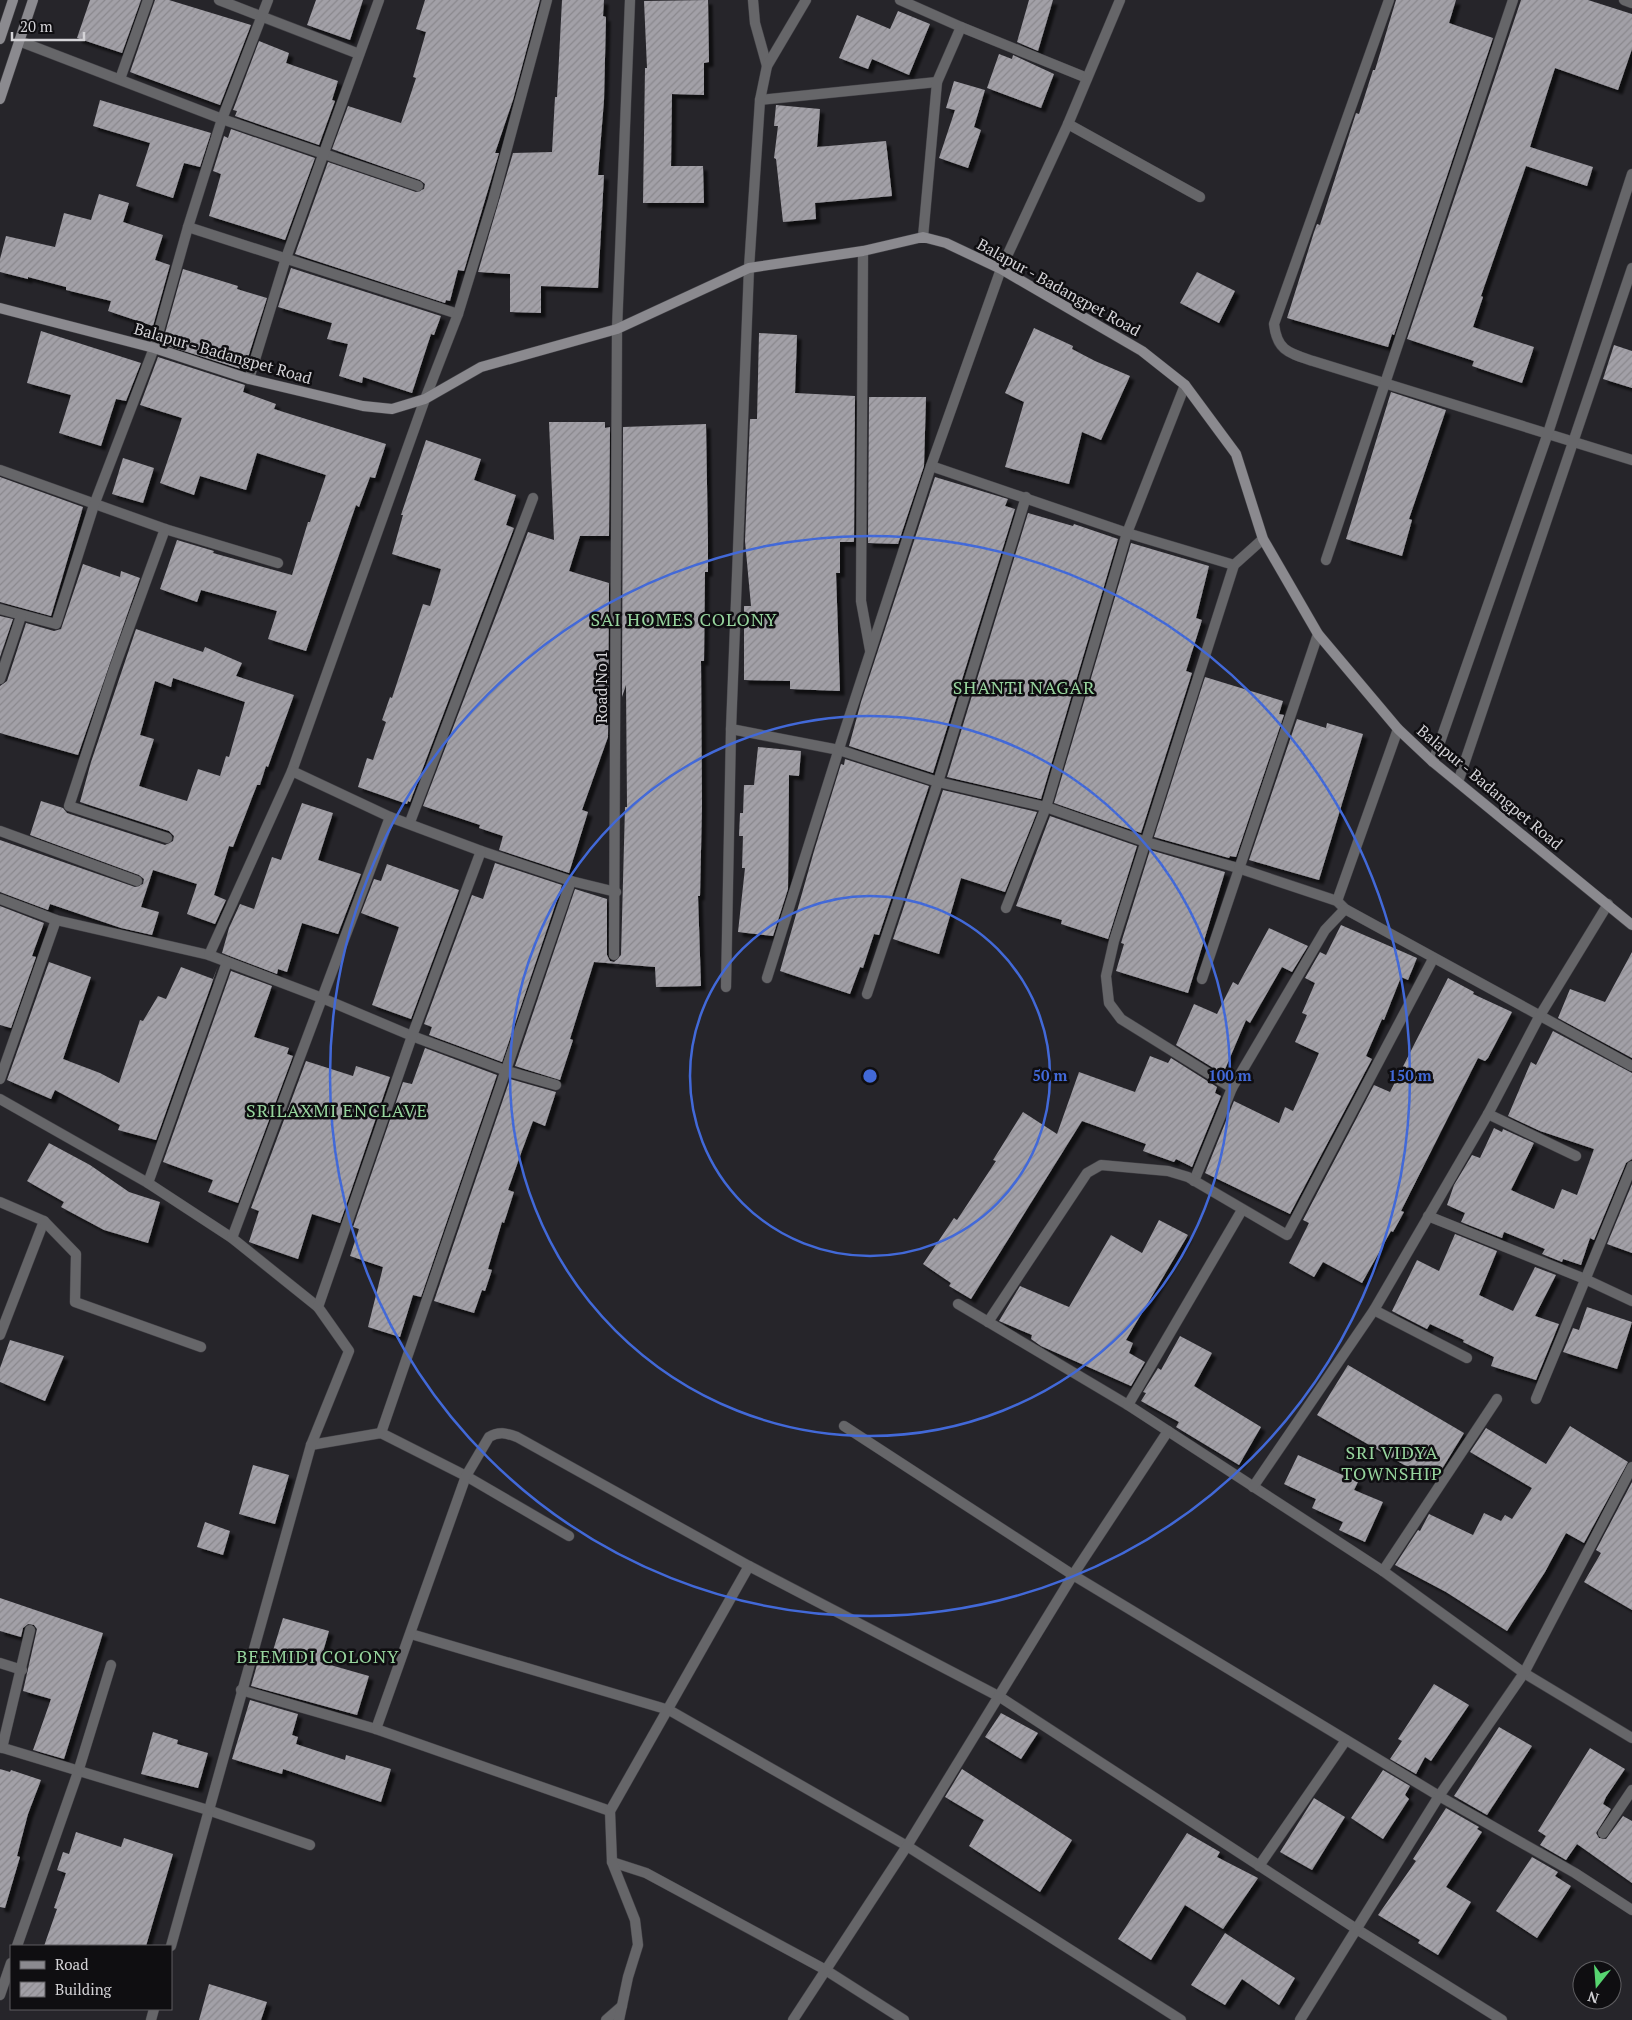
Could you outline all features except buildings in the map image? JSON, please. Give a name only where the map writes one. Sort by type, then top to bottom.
[{"type":"street","points":[[0,39],[12,0]]},
{"type":"street","points":[[0,99],[33,0]]},
{"type":"street","points":[[120,79],[148,0]]},
{"type":"street","points":[[219,0],[263,15],[359,54]]},
{"type":"street","points":[[0,609],[56,624],[94,505],[154,348],[188,227],[222,119],[268,0]]},
{"type":"street","points":[[249,379],[286,258],[379,0]]},
{"type":"street","points":[[208,955],[292,771],[425,399],[458,314],[494,200],[548,0]]},
{"type":"street","name":"Road No 1","points":[[614,955],[616,892],[617,329],[630,0]]},
{"type":"street","points":[[753,0],[755,23],[767,66]]},
{"type":"street","points":[[726,987],[731,729],[749,268],[760,100],[767,66],[806,0]]},
{"type":"street","points":[[900,0],[961,27],[1088,78]]},
{"type":"street","points":[[768,978],[839,750],[931,466],[1001,269],[1068,124],[1120,0]]},
{"type":"street","points":[[1388,0],[1274,324],[1278,343],[1289,353],[1632,460]]},
{"type":"street","points":[[1326,560],[1513,0]]},
{"type":"street","points":[[1624,0],[1632,3]]},
{"type":"street","points":[[924,237],[937,82],[961,27]]},
{"type":"street","points":[[19,41],[222,119],[418,186]]},
{"type":"street","points":[[760,100],[937,82]]},
{"type":"street","points":[[1068,124],[1200,197]]},
{"type":"street","points":[[1433,762],[1548,433],[1632,174]]},
{"type":"street","points":[[188,227],[458,314]]},
{"type":"street","name":"Balapur - Badangpet Road","points":[[0,308],[154,348],[249,379],[373,407],[392,409],[425,399],[481,367],[617,329],[749,268],[863,251],[924,237],[946,244],[1001,269],[1142,351],[1185,385],[1236,454],[1263,539],[1318,634],[1398,729],[1433,762],[1632,925]]},
{"type":"street","points":[[863,251],[861,601],[871,651]]},
{"type":"street","points":[[1458,782],[1632,268]]},
{"type":"street","points":[[1006,908],[1046,807],[1127,533],[1185,385]]},
{"type":"street","points":[[931,466],[1127,533],[1234,566]]},
{"type":"street","points":[[0,470],[165,529],[278,563]]},
{"type":"street","points":[[866,994],[938,782],[1026,497]]},
{"type":"street","points":[[410,822],[533,498]]},
{"type":"street","points":[[165,529],[114,669],[69,806],[167,838]]},
{"type":"street","points":[[1232,1088],[1121,1019],[1109,1003],[1106,976],[1114,941],[1234,566],[1263,539]]},
{"type":"street","points":[[0,679],[21,616]]},
{"type":"street","points":[[1202,979],[1318,634]]},
{"type":"street","points":[[731,729],[839,750],[938,782],[1046,807],[1146,842],[1238,868],[1336,901],[1345,909],[1433,959],[1632,1066]]},
{"type":"street","points":[[1336,901],[1398,729]]},
{"type":"street","points":[[292,771],[390,817],[410,822],[481,851],[571,881],[616,892]]},
{"type":"street","points":[[232,1238],[390,817]]},
{"type":"street","points":[[0,831],[137,881]]},
{"type":"street","points":[[318,1307],[412,1036],[481,851]]},
{"type":"street","points":[[381,1433],[571,881]]},
{"type":"street","points":[[0,899],[56,920],[208,955],[322,998],[412,1036],[507,1071],[556,1085]]},
{"type":"street","points":[[1253,1487],[1374,1310],[1488,1114],[1539,1017],[1608,904]]},
{"type":"street","points":[[1194,1181],[1232,1088],[1325,930],[1345,909]]},
{"type":"street","points":[[0,1079],[56,920]]},
{"type":"street","points":[[988,1322],[1087,1172],[1101,1166],[1142,1167],[1168,1171],[1194,1181],[1287,1235],[1433,959]]},
{"type":"street","points":[[148,1183],[227,962]]},
{"type":"street","points":[[0,1099],[148,1183],[232,1238],[318,1307],[349,1351],[311,1445],[171,1945]]},
{"type":"street","points":[[1488,1114],[1576,1156]]},
{"type":"street","points":[[1536,1399],[1632,1166]]},
{"type":"street","points":[[0,1202],[44,1221],[76,1254],[75,1302],[201,1347]]},
{"type":"street","points":[[1128,1405],[1242,1210]]},
{"type":"street","points":[[1428,1216],[1585,1279],[1632,1301]]},
{"type":"street","points":[[0,1335],[44,1221]]},
{"type":"street","points":[[958,1304],[1128,1405],[1383,1571],[1524,1673],[1632,1738]]},
{"type":"street","points":[[1374,1310],[1467,1358]]},
{"type":"street","points":[[1383,1571],[1497,1400]]},
{"type":"street","points":[[844,1426],[1073,1575],[1439,1796],[1575,1873],[1632,1910]]},
{"type":"street","points":[[793,2020],[824,1969],[907,1846],[1000,1698],[1073,1575],[1168,1431]]},
{"type":"street","points":[[311,1445],[381,1433],[466,1476],[569,1536]]},
{"type":"street","points":[[376,1729],[466,1476],[489,1437],[495,1433],[504,1433],[517,1437],[749,1566],[1000,1698],[1358,1930],[1502,2020]]},
{"type":"street","points":[[1300,2020],[1358,1930],[1439,1796],[1524,1673],[1632,1467]]},
{"type":"street","points":[[619,2020],[638,1945],[634,1920],[612,1862],[610,1811],[749,1566]]},
{"type":"street","points":[[30,1630],[22,1670],[1,1748],[208,1810],[310,1845]]},
{"type":"street","points":[[411,1634],[669,1710],[907,1846],[1181,2020]]},
{"type":"street","points":[[0,1663],[22,1670]]},
{"type":"street","points":[[17,1945],[78,1772],[111,1665]]},
{"type":"street","points":[[241,1690],[376,1729],[610,1811]]},
{"type":"street","points":[[1259,1866],[1346,1740]]},
{"type":"street","points":[[1603,1833],[1632,1790]]},
{"type":"street","points":[[612,1862],[646,1873],[824,1969],[904,2020]]},
{"type":"street","points":[[0,1995],[10,1966]]},
{"type":"street","points":[[606,2020],[622,2006]]},
{"type":"district","name":"SAI HOMES COLONY","points":[[684,620]]},
{"type":"district","name":"SHANTI NAGAR","points":[[1024,688]]},
{"type":"district","name":"SRILAXMI ENCLAVE","points":[[337,1111]]},
{"type":"district","name":"SRI VIDYA TOWNSHIP","points":[[1392,1464]]},
{"type":"district","name":"BEEMIDI COLONY","points":[[318,1657]]}]
